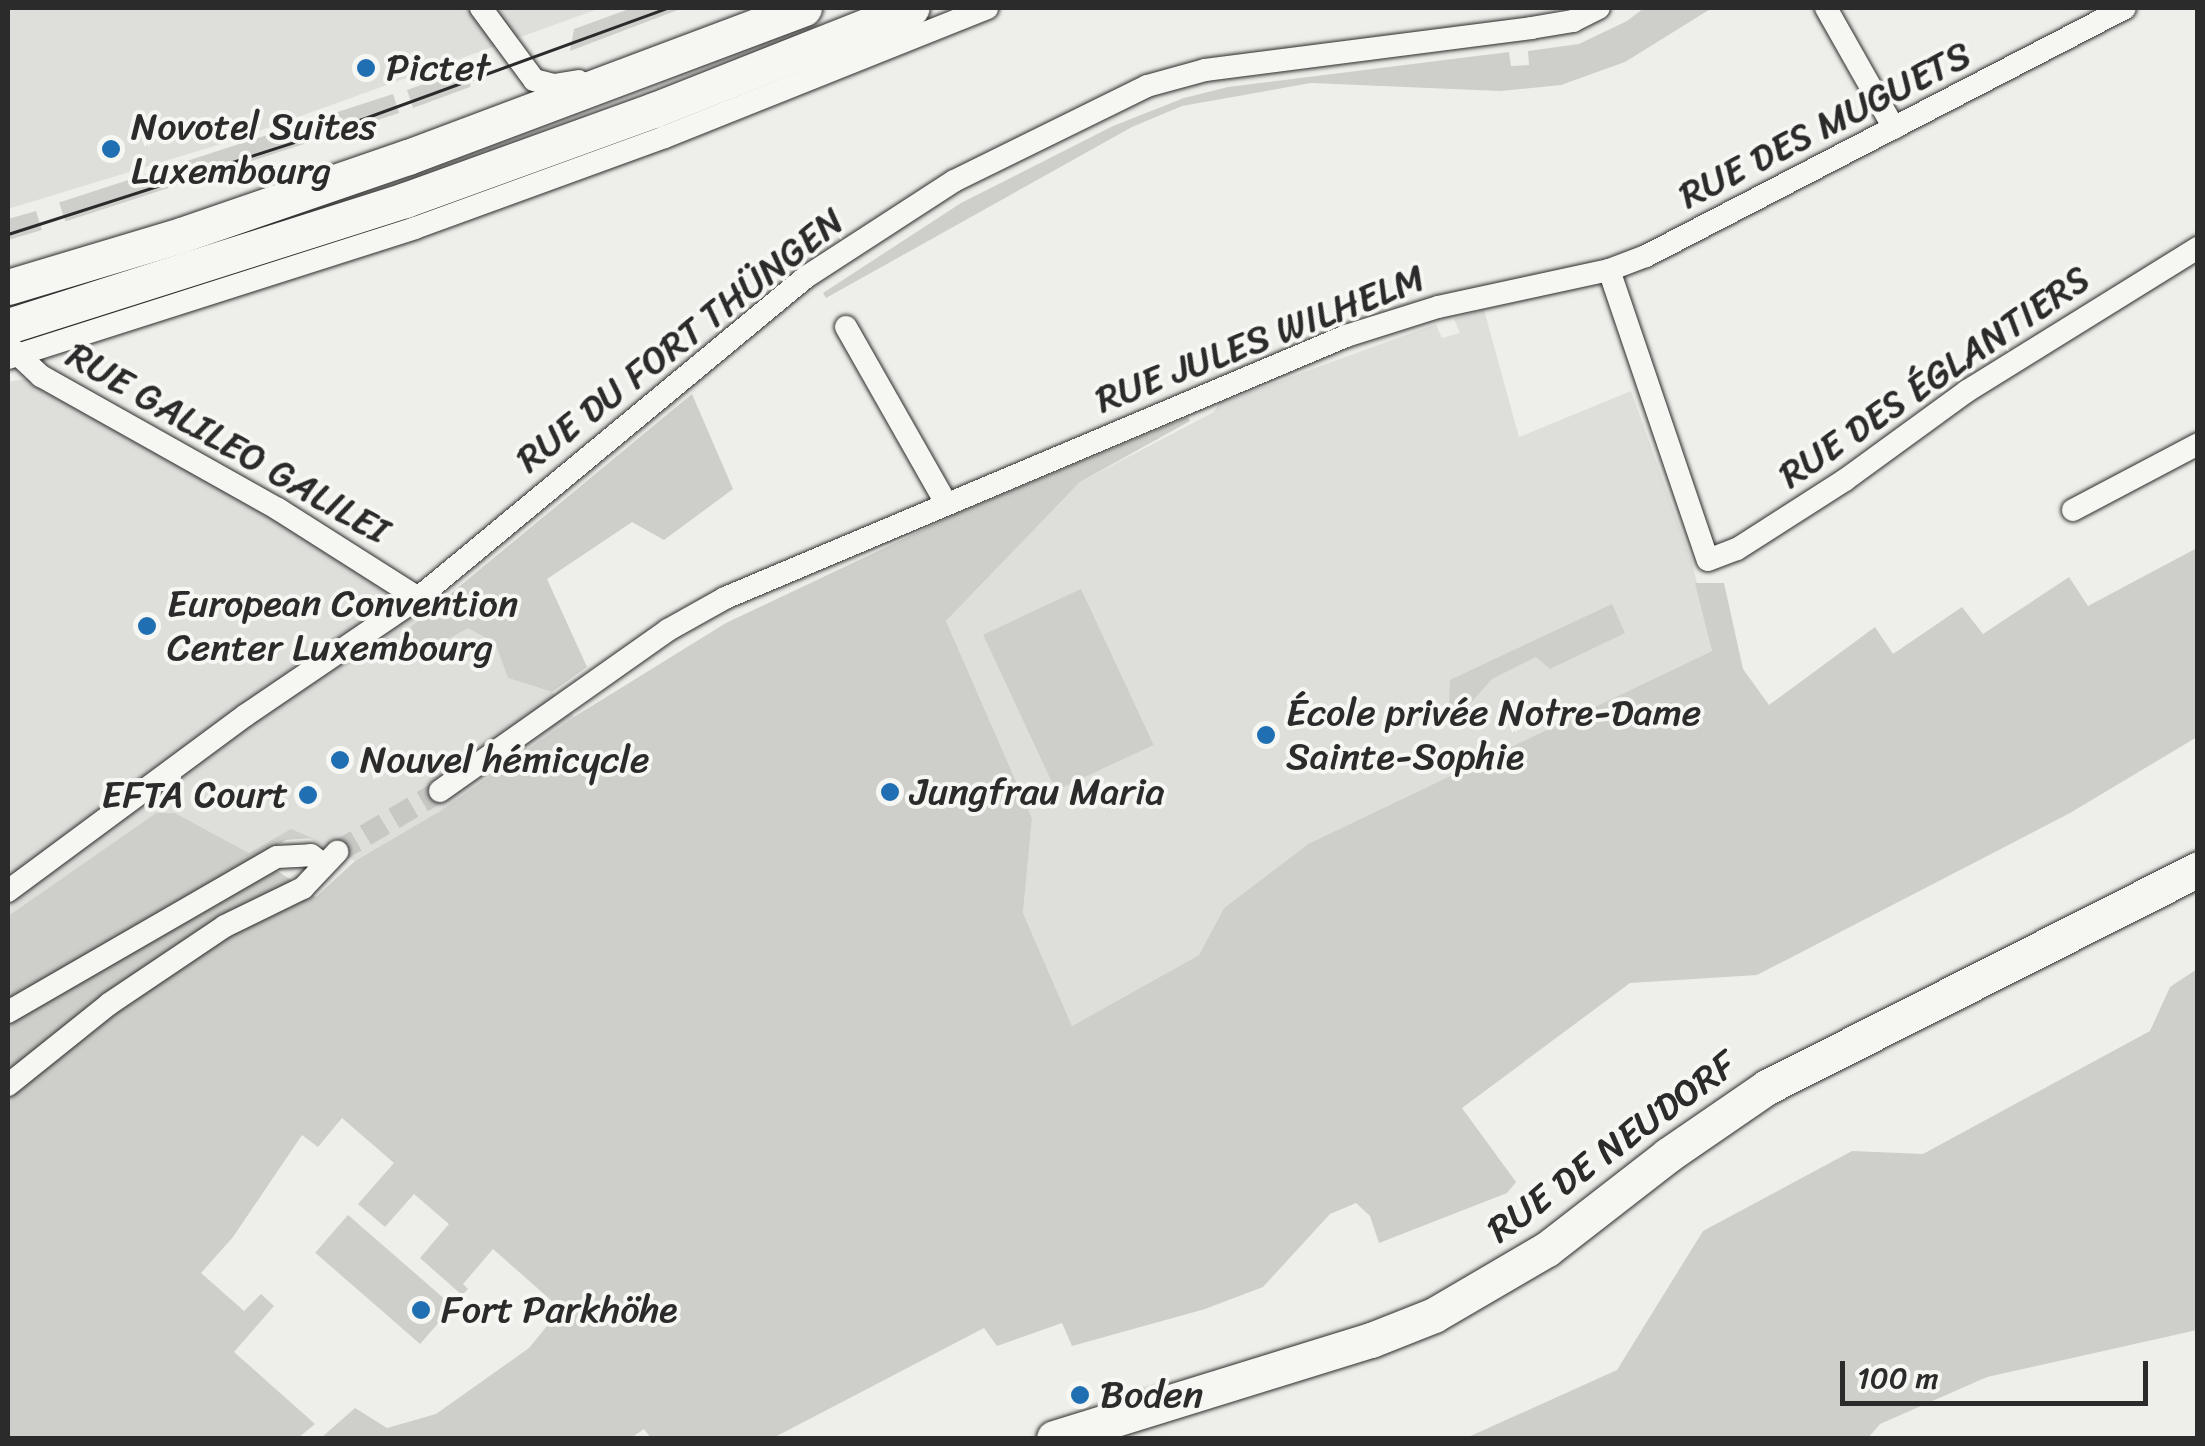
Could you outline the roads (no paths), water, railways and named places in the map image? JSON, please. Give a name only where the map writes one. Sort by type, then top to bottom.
[{"type":"main road","points":[[8,287],[357,175],[804,8]]},
{"type":"main road","points":[[10,346],[271,245],[660,124],[911,8]]},
{"type":"main road","name":"RUE DE NEUDORF","points":[[1054,1438],[1371,1340],[1434,1315],[1548,1250],[1682,1145],[1766,1086],[2198,869]]},
{"type":"street","points":[[481,8],[534,80],[554,85],[580,80],[708,31],[738,33]]},
{"type":"street","points":[[660,124],[987,8]]},
{"type":"street","name":"RUE DU FORT THÜNGEN","points":[[8,891],[246,715],[418,598],[752,318],[880,226],[954,181],[1147,86],[1204,70],[1531,28],[1572,21],[1599,8]]},
{"type":"street","points":[[1826,8],[1894,128]]},
{"type":"street","name":"RUE DES MUGUETS","points":[[1609,270],[1668,246],[2125,8]]},
{"type":"street","name":"RUE DES ÉGLANTIERS","points":[[1609,270],[1708,560],[1737,549],[1844,480],[1967,391],[2198,248]]},
{"type":"street","name":"RUE JULES WILHELM","points":[[440,791],[692,616],[946,503],[1346,336],[1539,282],[1609,270]]},
{"type":"street","points":[[846,327],[946,503]]},
{"type":"street","name":"RUE GALILEO GALILEI","points":[[10,346],[41,376],[278,509],[418,598]]},
{"type":"street","points":[[2073,510],[2198,444]]},
{"type":"street","points":[[8,1012],[277,857],[331,858],[303,888],[225,926],[109,1004],[8,1084]]},
{"type":"tunnel","points":[[337,852],[440,791]]},
{"type":"tram line","points":[[8,234],[332,130],[668,8]]},
{"type":"place","name":"Pictet","points":[[366,68]]},
{"type":"place","name":"Novotel Suites Luxembourg","points":[[111,149]]},
{"type":"place","name":"European Convention Center Luxembourg","points":[[147,626]]},
{"type":"place","name":"École privée Notre-Dame Sainte-Sophie","points":[[1266,735]]},
{"type":"place","name":"Nouvel hémicycle","points":[[340,760]]},
{"type":"place","name":"Jungfrau Maria","points":[[890,792]]},
{"type":"place","name":"EFTA Court","points":[[308,795]]},
{"type":"place","name":"Fort Parkhöhe","points":[[421,1310]]},
{"type":"place","name":"Boden","points":[[1080,1395]]}]
